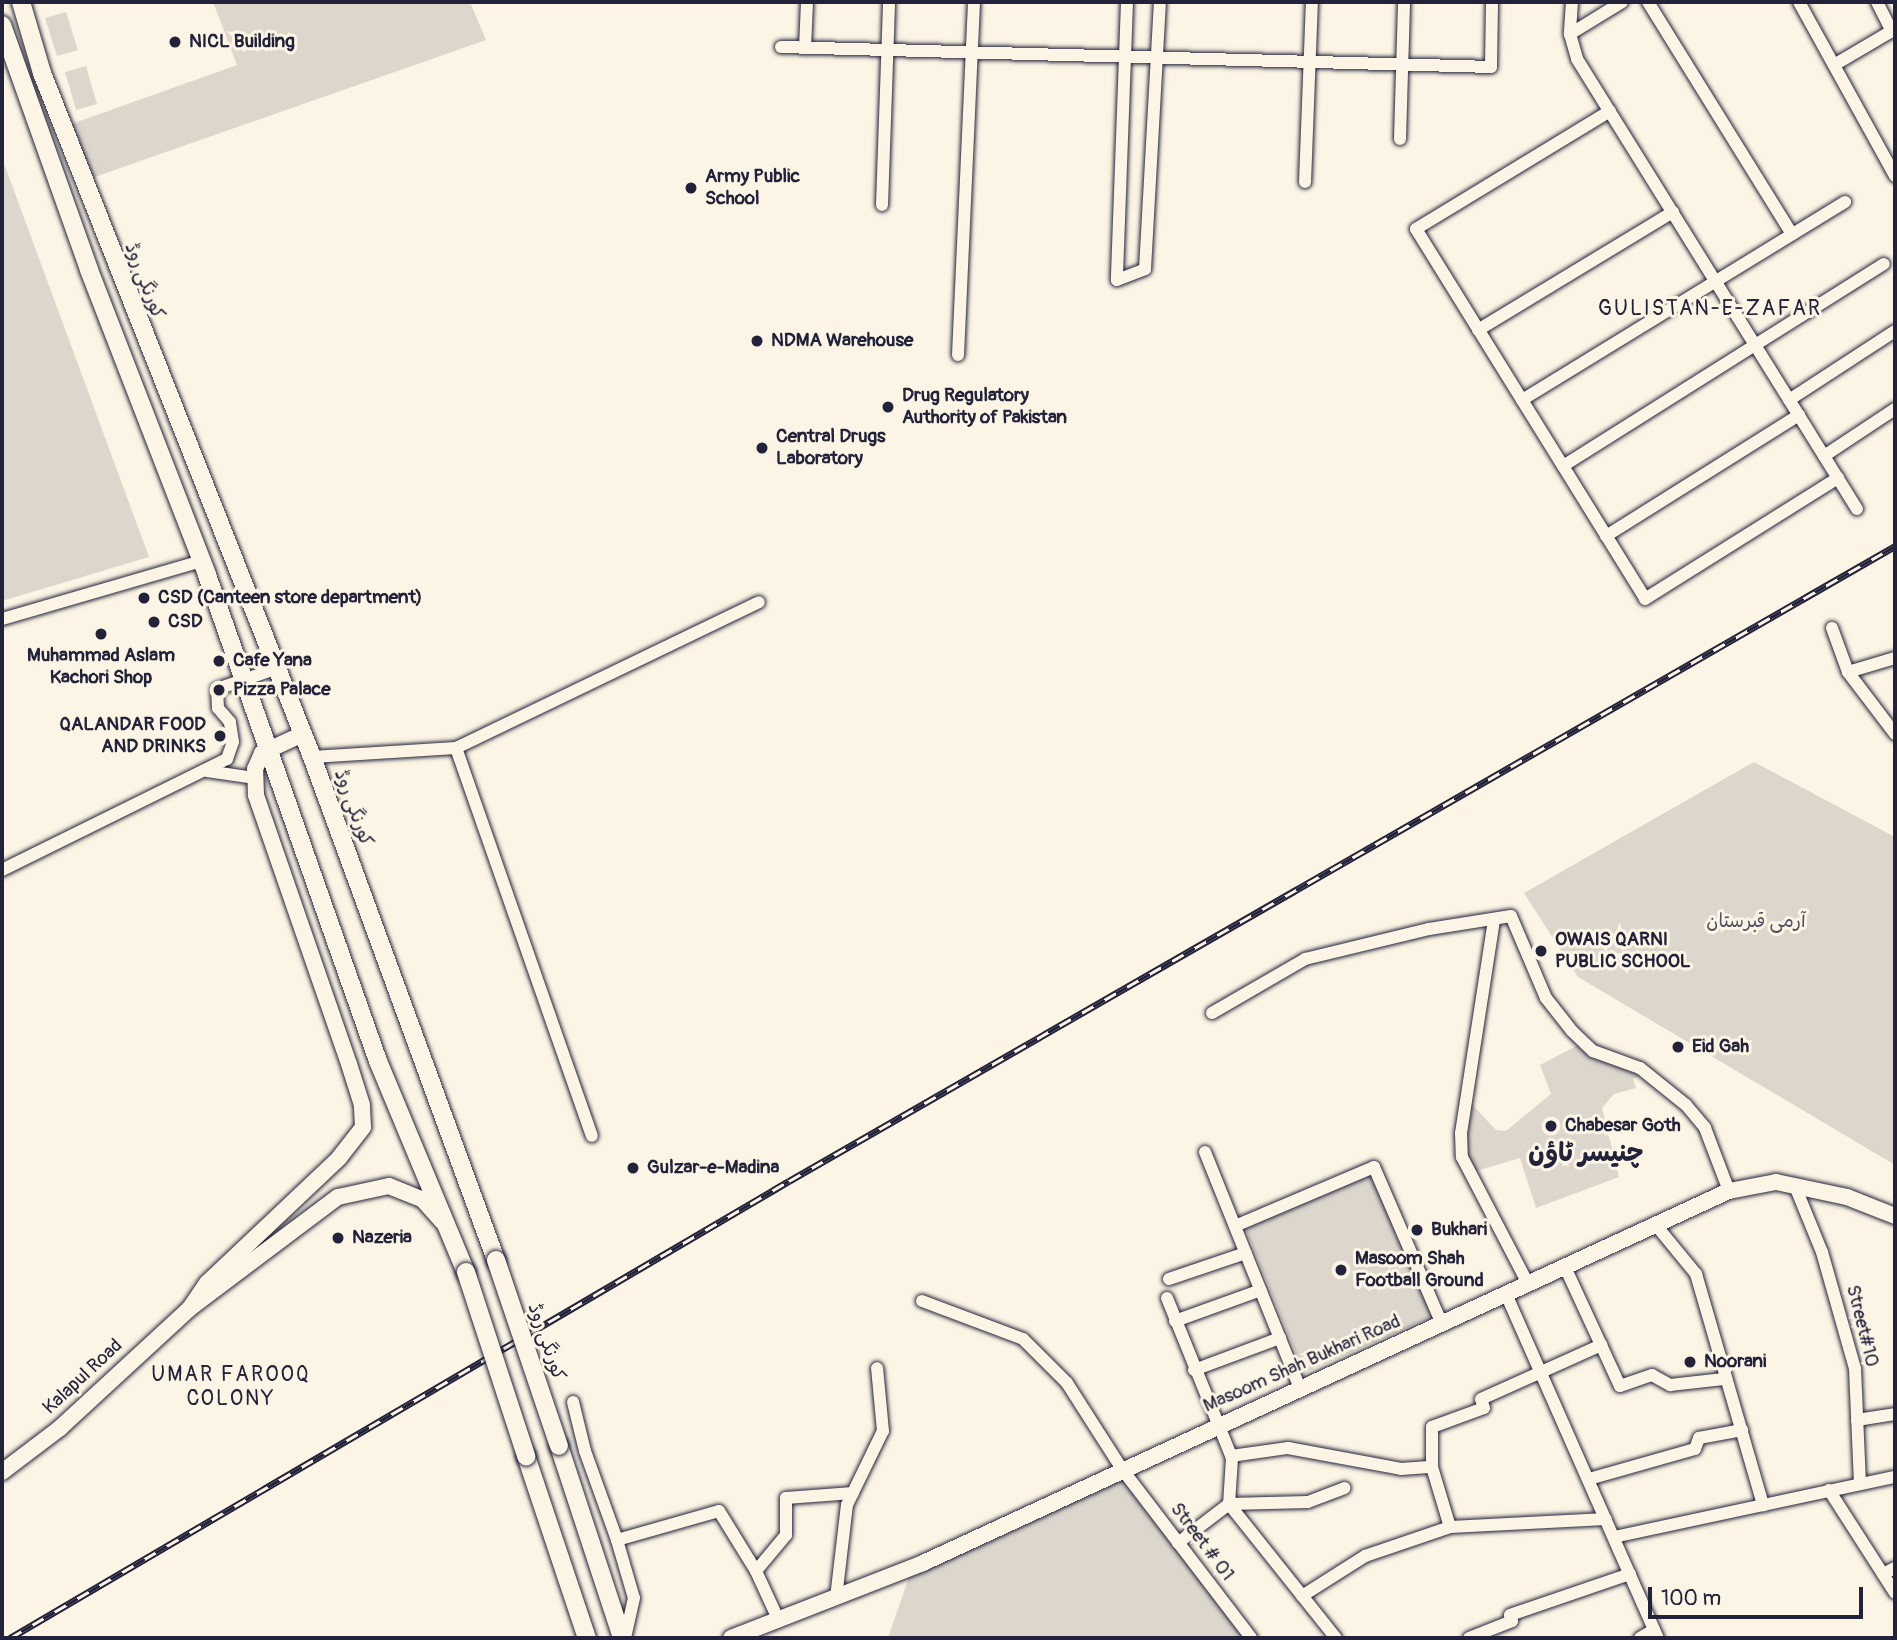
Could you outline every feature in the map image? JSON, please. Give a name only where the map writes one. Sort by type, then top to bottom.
[{"type":"main road","name":"کورنگی روڈ","points":[[21,2],[42,73],[124,290],[312,757],[496,1260],[623,1638]]},
{"type":"main road","points":[[2,25],[16,70],[202,561],[378,1061],[466,1272],[587,1638]]},
{"type":"main road","points":[[2,46],[16,70]]},
{"type":"street","points":[[805,48],[807,2]]},
{"type":"street","points":[[882,205],[889,2]]},
{"type":"street","points":[[958,355],[974,2]]},
{"type":"street","points":[[1127,2],[1117,280],[1145,269],[1160,2]]},
{"type":"street","points":[[1305,182],[1312,2]]},
{"type":"street","points":[[1400,139],[1404,2]]},
{"type":"street","points":[[781,47],[1402,68],[1490,67],[1492,2]]},
{"type":"street","points":[[1572,2],[1570,34],[1577,59],[1857,509]]},
{"type":"street","points":[[1570,34],[1601,8],[1622,2]]},
{"type":"street","points":[[1648,2],[1792,234]]},
{"type":"street","points":[[1798,2],[1895,176]]},
{"type":"street","points":[[1834,65],[1894,30],[1877,2]]},
{"type":"street","points":[[1610,111],[1416,229],[1645,599],[1838,478]]},
{"type":"street","points":[[1522,400],[1845,202]]},
{"type":"street","points":[[1478,330],[1673,212]]},
{"type":"street","points":[[1563,466],[1884,264]]},
{"type":"street","points":[[1789,400],[1895,331]]},
{"type":"street","points":[[1824,456],[1895,409]]},
{"type":"street","points":[[1606,536],[1799,415]]},
{"type":"street","points":[[2,619],[202,561]]},
{"type":"street","points":[[312,757],[456,748],[759,602]]},
{"type":"street","points":[[1832,628],[1848,672],[1895,734]]},
{"type":"street","points":[[1848,672],[1895,657]]},
{"type":"street","points":[[2,870],[208,771],[227,759],[233,742],[230,722],[218,708],[217,690],[278,668]]},
{"type":"street","points":[[190,1308],[207,1283],[354,1142],[364,1119],[260,808],[255,778],[257,762],[268,748],[303,734]]},
{"type":"street","points":[[456,748],[592,1136]]},
{"type":"street","points":[[208,771],[255,778]]},
{"type":"street","points":[[1212,1013],[1305,958],[1429,929],[1511,916],[1546,998],[1593,1051],[1640,1068],[1686,1105],[1705,1128],[1729,1191]]},
{"type":"street","points":[[1494,920],[1461,1133],[1462,1157],[1528,1284]]},
{"type":"street","points":[[1205,1152],[1300,1388]]},
{"type":"street","points":[[1235,1226],[1374,1167],[1442,1324]]},
{"type":"street","name":"Masoom Shah Bukhari Road","points":[[731,1638],[923,1563],[1729,1191],[1776,1182],[1847,1197],[1895,1216]]},
{"type":"street","points":[[190,1308],[214,1294],[326,1204],[348,1192],[379,1186],[408,1191],[433,1209],[451,1235]]},
{"type":"street","name":"Street#10","points":[[1795,1186],[1842,1315],[1856,1369],[1860,1483]]},
{"type":"street","points":[[1655,1224],[1696,1274],[1724,1379],[1742,1430],[1763,1505]]},
{"type":"street","points":[[1169,1279],[1246,1253]]},
{"type":"street","points":[[1565,1267],[1620,1386],[1652,1375],[1670,1385],[1724,1379]]},
{"type":"street","points":[[1175,1321],[1261,1290]]},
{"type":"street","points":[[1506,1294],[1656,1634],[1640,1638]]},
{"type":"street","points":[[1167,1298],[1216,1427],[1231,1456],[1229,1504],[1336,1638]]},
{"type":"street","name":"Street # 01","points":[[922,1301],[1023,1339],[1067,1383],[1122,1469],[1251,1638]]},
{"type":"street","name":"Kalapul Road","points":[[2,1472],[60,1428],[190,1308]]},
{"type":"street","points":[[1194,1370],[1280,1338]]},
{"type":"street","points":[[1450,1527],[1432,1467],[1432,1427],[1485,1408],[1480,1399],[1601,1345]]},
{"type":"street","points":[[836,1598],[847,1505],[883,1431],[877,1368]]},
{"type":"street","points":[[573,1402],[584,1451],[617,1540],[634,1598],[623,1638]]},
{"type":"street","points":[[1857,1420],[1895,1414]]},
{"type":"street","points":[[1588,1479],[1695,1449],[1699,1438],[1742,1430]]},
{"type":"street","points":[[1231,1456],[1288,1448],[1401,1469],[1432,1467]]},
{"type":"street","points":[[1614,1537],[1895,1476]]},
{"type":"street","points":[[1178,1543],[1229,1504],[1308,1503],[1344,1488]]},
{"type":"street","points":[[1829,1490],[1895,1593]]},
{"type":"street","points":[[756,1571],[786,1535],[786,1498],[853,1493]]},
{"type":"street","points":[[617,1540],[719,1511],[756,1571],[779,1621]]},
{"type":"street","points":[[1302,1596],[1365,1556],[1450,1527],[1606,1519]]},
{"type":"street","points":[[1883,1574],[1895,1567]]},
{"type":"street","points":[[1469,1638],[1512,1621],[1510,1615],[1630,1574]]},
{"type":"green space","points":[[213,2],[470,2],[486,40],[83,181],[63,127],[237,65]]},
{"type":"green space","points":[[66,12],[78,50],[57,56],[45,18]]},
{"type":"green space","points":[[86,66],[97,104],[76,110],[65,72]]},
{"type":"green space","points":[[2,158],[149,557],[2,601]]},
{"type":"green space","name":"آرمی قبرستان","points":[[1754,762],[1895,837],[1895,1165],[1578,977],[1524,893]]},
{"type":"green space","points":[[1584,1042],[1646,1073],[1633,1079],[1636,1088],[1614,1094],[1602,1108],[1619,1177],[1536,1208],[1520,1158],[1470,1173],[1461,1133],[1468,1100],[1496,1130],[1506,1131],[1551,1094],[1540,1065]]},
{"type":"green space","name":"Masoom Shah Football Ground","points":[[1375,1169],[1438,1314],[1304,1373],[1245,1227]]},
{"type":"green space","points":[[1122,1469],[1250,1638],[888,1638],[912,1568]]},
{"type":"railway","points":[[10,1638],[789,1181],[1895,546]]},
{"type":"place","name":"NICL Building","points":[[175,42]]},
{"type":"place","name":"Army Public School","points":[[691,188]]},
{"type":"place","name":"NDMA Warehouse","points":[[757,341]]},
{"type":"place","name":"Drug Regulatory Authority of Pakistan","points":[[888,407]]},
{"type":"place","name":"Central Drugs Laboratory","points":[[762,448]]},
{"type":"place","name":"CSD (Canteen store department)","points":[[144,598]]},
{"type":"place","name":"CSD","points":[[154,622]]},
{"type":"place","name":"Muhammad Aslam Kachori Shop","points":[[101,634]]},
{"type":"place","name":"Cafe Yana","points":[[219,661]]},
{"type":"place","name":"Pizza Palace","points":[[219,690]]},
{"type":"place","name":"QALANDAR FOOD AND DRINKS","points":[[220,736]]},
{"type":"place","name":"OWAIS QARNI PUBLIC SCHOOL","points":[[1541,951]]},
{"type":"place","name":"Eid Gah","points":[[1678,1047]]},
{"type":"place","name":"Chabesar Goth","points":[[1551,1126]]},
{"type":"place","name":"Gulzar-e-Madina","points":[[633,1168]]},
{"type":"place","name":"Bukhari","points":[[1417,1230]]},
{"type":"place","name":"Nazeria","points":[[338,1238]]},
{"type":"place","name":"Masoom Shah Football Ground","points":[[1341,1270]]},
{"type":"place","name":"Noorani","points":[[1690,1362]]},
{"type":"district","name":"GULISTAN-E-ZAFAR","points":[[1710,309]]},
{"type":"district","name":"چنیسر ٹاؤن","points":[[1586,1154]]},
{"type":"district","name":"UMAR FAROOQ COLONY","points":[[231,1387]]}]
